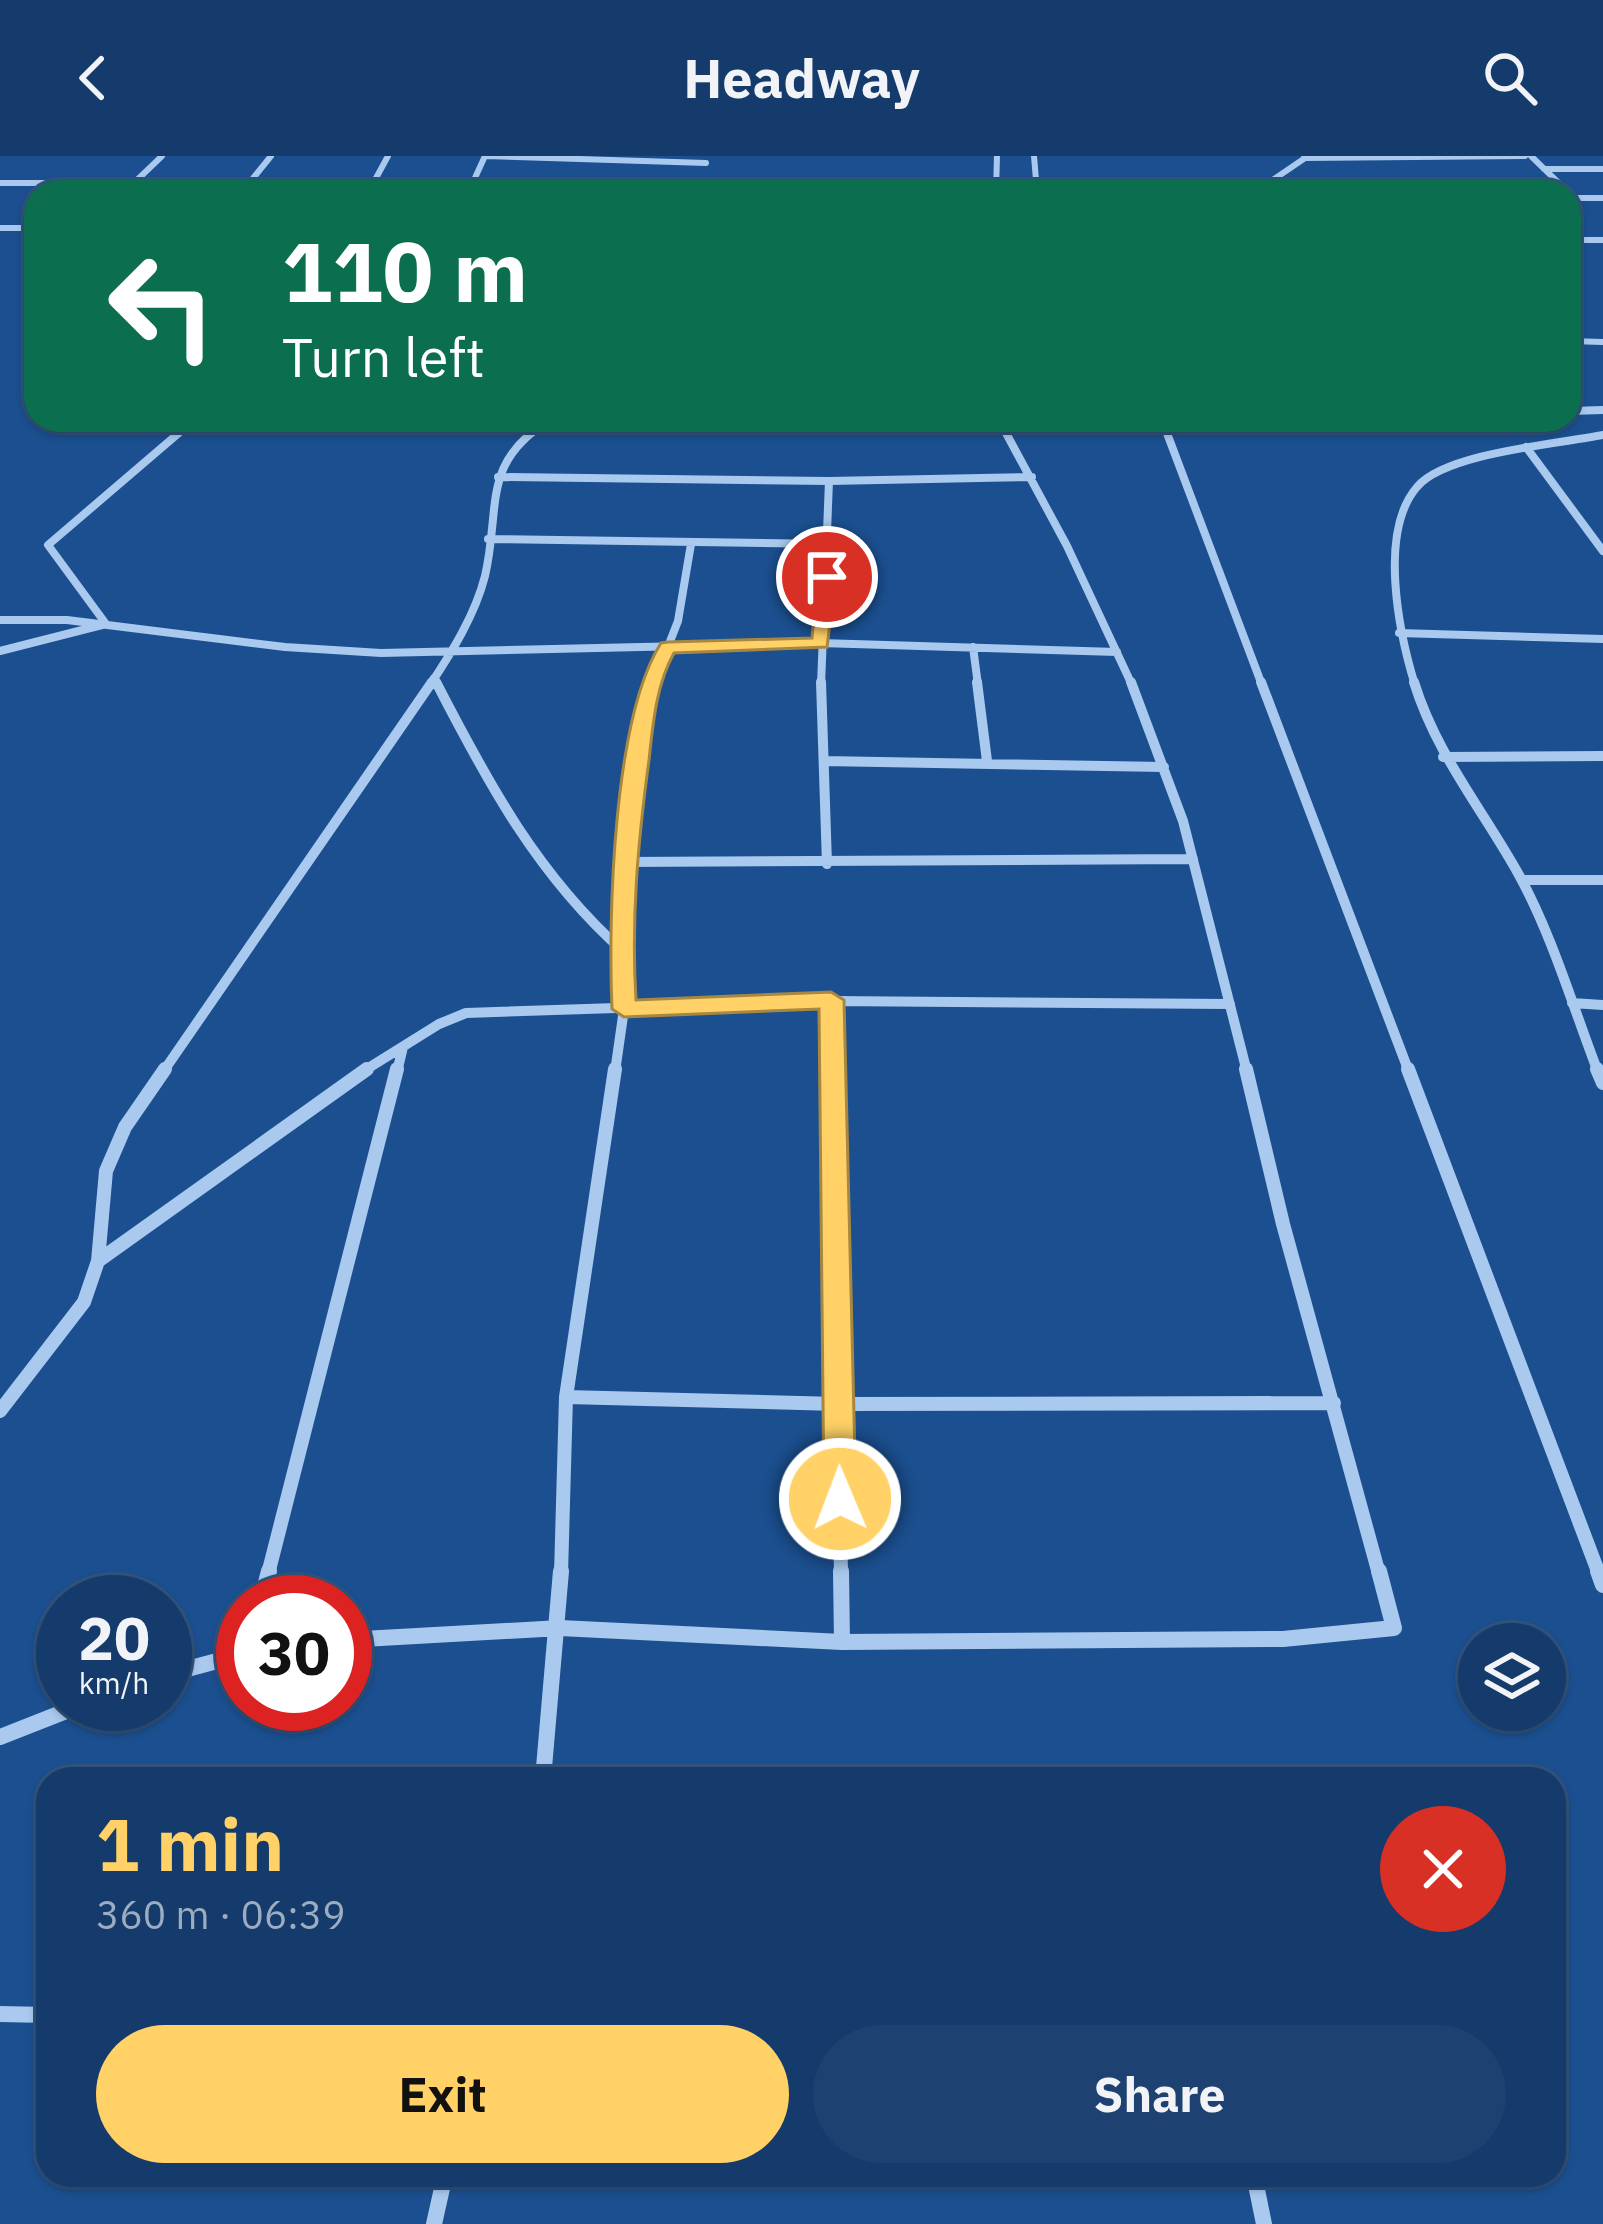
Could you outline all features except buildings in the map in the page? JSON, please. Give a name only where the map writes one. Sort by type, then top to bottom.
[{"type":"street","points":[[137,180],[162,156]]},
{"type":"street","points":[[251,180],[271,156]]},
{"type":"street","points":[[474,180],[485,156],[707,159]]},
{"type":"street","points":[[1273,180],[1306,157],[1528,156],[1555,180]]},
{"type":"street","points":[[1544,169],[1603,169]]},
{"type":"street","points":[[106,624],[48,545],[180,432]]},
{"type":"street","points":[[0,1411],[84,1302],[98,1262],[106,1172],[125,1127],[451,654],[485,575],[498,477],[512,444],[531,432]]},
{"type":"street","points":[[372,1638],[560,1628],[842,1642],[1283,1639],[1394,1628],[1284,1226],[1193,860],[1164,766],[1117,652],[1006,432]]},
{"type":"street","points":[[1167,432],[1603,1586]]},
{"type":"street","points":[[1603,435],[1452,465],[1417,486],[1396,530],[1399,633],[1443,757],[1473,797],[1522,880],[1603,1083]]},
{"type":"street","points":[[1526,447],[1603,551]]},
{"type":"street","points":[[498,477],[829,481],[1032,477]]},
{"type":"street","points":[[827,864],[820,643],[830,544],[829,481]]},
{"type":"street","points":[[488,539],[830,544]]},
{"type":"street","points":[[544,1767],[560,1628],[566,1397],[624,1009],[623,862],[646,704],[678,621],[691,544]]},
{"type":"street","points":[[0,620],[106,624],[337,652],[451,654],[548,646],[820,643],[1117,652]]},
{"type":"street","points":[[0,651],[106,624]]},
{"type":"street","points":[[1399,633],[1603,639]]},
{"type":"street","points":[[973,647],[987,761]]},
{"type":"street","points":[[434,678],[510,826],[571,908],[624,952]]},
{"type":"street","points":[[1443,757],[1603,756]]},
{"type":"street","points":[[824,761],[1164,766]]},
{"type":"street","points":[[623,862],[1193,860]]},
{"type":"street","points":[[1522,880],[1603,880]]},
{"type":"street","points":[[98,1262],[340,1085],[466,1013],[831,1000],[1230,1004]]},
{"type":"street","points":[[831,1000],[842,1642]]},
{"type":"street","points":[[1572,1003],[1603,1005]]},
{"type":"street","points":[[268,1575],[403,1046]]},
{"type":"street","points":[[566,1397],[838,1404],[1334,1403]]},
{"type":"street","points":[[0,1737],[36,1723]]},
{"type":"street","points":[[0,2014],[36,2015]]},
{"type":"street","points":[[434,2224],[442,2187]]},
{"type":"street","points":[[1256,2187],[1264,2224]]},
{"type":"route","points":[[827,577],[820,643],[668,647],[659,662],[646,704],[623,862],[622,974],[624,1009],[831,1000],[840,1499]]}]
